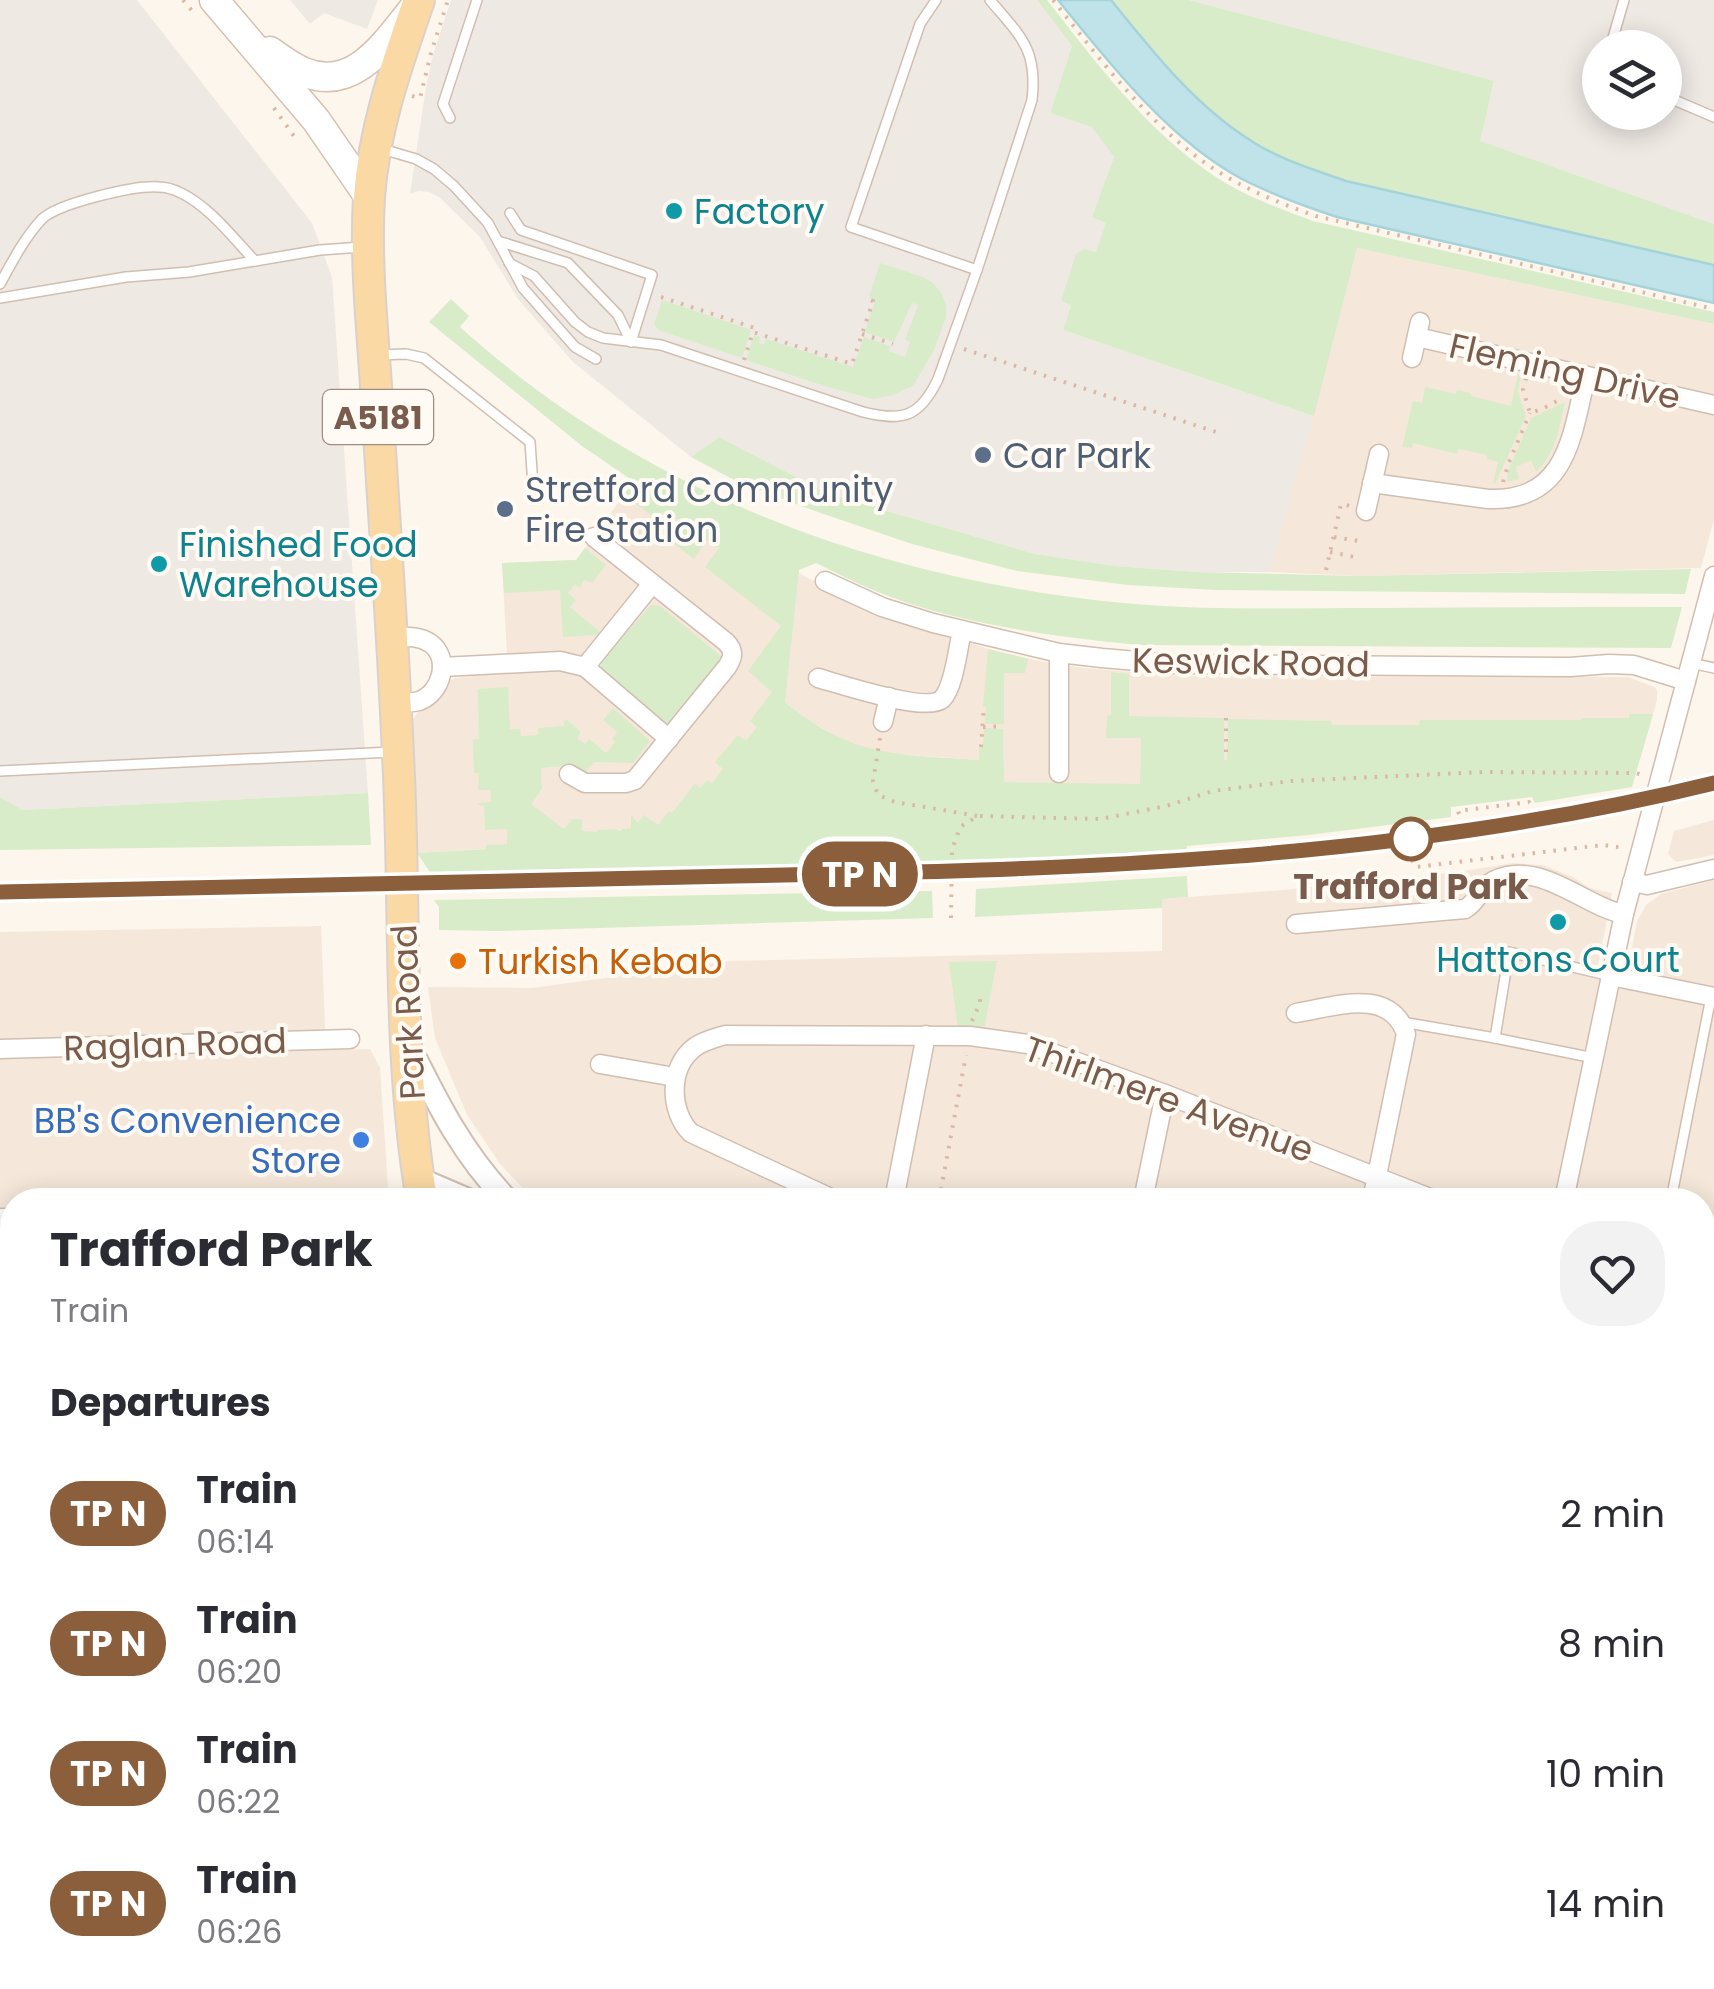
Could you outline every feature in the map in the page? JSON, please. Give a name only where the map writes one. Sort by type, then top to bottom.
[{"type":"main road","points":[[214,0],[316,120],[370,197]]},
{"type":"main road","points":[[240,30],[301,71],[331,76],[367,62],[429,1]]},
{"type":"main road","name":"A5181","points":[[391,637],[374,355],[370,197],[389,90],[429,1]]},
{"type":"main road","name":"Park Road","points":[[391,637],[405,1039],[421,1188]]},
{"type":"street","name":"Fleming Drive","points":[[1412,358],[1419,330],[1586,376],[1714,405]]},
{"type":"street","points":[[1372,483],[1502,499],[1543,485],[1560,465],[1572,439],[1586,376]]},
{"type":"street","points":[[1360,509],[1379,454]]},
{"type":"street","points":[[568,774],[585,783],[631,782],[638,778],[727,668],[732,651],[726,642],[594,538]]},
{"type":"street","points":[[1567,1188],[1624,914],[1714,576]]},
{"type":"street","name":"Keswick Road","points":[[825,581],[882,606],[962,631],[1059,653],[1172,664],[1623,664],[1688,672]]},
{"type":"street","points":[[585,667],[652,584]]},
{"type":"street","points":[[818,678],[925,705],[941,700],[948,688],[962,631]]},
{"type":"street","points":[[391,637],[420,638],[430,643],[441,657],[442,667],[431,694],[416,702],[395,703]]},
{"type":"street","points":[[1058,773],[1068,746],[1059,653]]},
{"type":"street","points":[[442,667],[560,660],[585,667],[669,738]]},
{"type":"street","points":[[883,722],[889,697]]},
{"type":"street","points":[[1632,882],[1647,885],[1714,869]]},
{"type":"street","points":[[1296,924],[1346,912],[1466,909],[1492,881],[1515,876],[1556,884],[1608,911],[1624,914]]},
{"type":"street","points":[[1611,976],[1713,997]]},
{"type":"street","points":[[1296,1013],[1372,1004],[1390,1009],[1402,1022],[1406,1034],[1374,1188]]},
{"type":"street","points":[[896,1188],[926,1035]]},
{"type":"street","name":"Thirlmere Avenue","points":[[676,1077],[695,1047],[725,1036],[998,1038],[1028,1044],[1165,1094],[1404,1188]]},
{"type":"street","name":"Raglan Road","points":[[0,1049],[350,1039]]},
{"type":"street","points":[[405,1039],[450,1128],[497,1188]]},
{"type":"street","points":[[600,1064],[676,1077],[675,1102],[682,1123],[691,1133],[809,1188]]},
{"type":"street","points":[[1145,1188],[1165,1094]]},
{"type":"lane","points":[[450,118],[443,104],[478,0]]},
{"type":"lane","points":[[936,0],[920,24],[851,227],[977,270]]},
{"type":"lane","points":[[510,263],[534,276],[575,322],[603,338],[660,346],[881,416],[898,417],[921,408],[945,362],[977,270],[1026,121],[1034,82],[1030,53],[990,0]]},
{"type":"lane","points":[[1615,30],[1624,0]]},
{"type":"lane","points":[[1682,103],[1714,117]]},
{"type":"lane","points":[[376,147],[416,159],[447,178],[488,223],[522,288],[567,339],[596,360]]},
{"type":"lane","points":[[0,284],[34,230],[54,210],[150,187],[178,191],[194,200],[254,260]]},
{"type":"lane","points":[[510,213],[521,230],[652,275],[632,342]]},
{"type":"lane","points":[[498,241],[568,263],[618,315],[632,342]]},
{"type":"lane","points":[[0,298],[126,277],[370,246]]},
{"type":"lane","points":[[374,355],[424,358],[530,442],[534,500]]},
{"type":"lane","points":[[1688,672],[1714,668]]},
{"type":"lane","points":[[0,771],[398,752]]},
{"type":"lane","points":[[1495,1038],[1509,952],[1611,976]]},
{"type":"lane","points":[[1673,1188],[1713,997]]},
{"type":"lane","points":[[1402,1022],[1594,1058]]},
{"type":"path","points":[[1052,0],[1149,113],[1210,167],[1268,200],[1316,216],[1714,309]]},
{"type":"path","points":[[420,98],[431,53],[429,1]]},
{"type":"path","points":[[661,296],[755,328],[744,362]]},
{"type":"path","points":[[753,332],[852,364],[873,301],[867,299]]},
{"type":"path","points":[[862,334],[893,344]]},
{"type":"path","points":[[964,349],[1218,433]]},
{"type":"path","points":[[1502,499],[1505,474],[1530,412],[1523,390],[1527,373]]},
{"type":"path","points":[[1530,412],[1542,410],[1564,397]]},
{"type":"path","points":[[1326,570],[1341,504],[1360,509]]},
{"type":"path","points":[[1334,536],[1358,541]]},
{"type":"path","points":[[1330,552],[1355,557]]},
{"type":"path","points":[[981,747],[984,706]]},
{"type":"path","points":[[1226,718],[1226,760]]},
{"type":"path","points":[[983,726],[1004,726]]},
{"type":"path","points":[[876,754],[873,781],[878,795],[895,802],[978,816],[1101,819],[1166,806],[1213,791],[1291,781],[1484,772],[1636,773],[1660,780]]},
{"type":"path","points":[[1459,814],[1458,810],[1531,804]]},
{"type":"path","points":[[951,918],[952,850],[960,827],[978,816]]},
{"type":"path","points":[[1412,860],[1415,867],[1603,845],[1640,851]]},
{"type":"path","points":[[1471,854],[1473,860]]},
{"type":"path","points":[[942,1188],[968,1036],[980,992]]},
{"type":"shaded area","points":[[0,0],[137,0],[312,223],[332,277],[368,793],[21,810],[0,797]]},
{"type":"shaded area","points":[[290,0],[378,0],[367,29],[324,13],[310,24]]},
{"type":"shaded area","points":[[451,0],[1037,0],[1072,46],[1050,113],[1094,127],[1114,157],[1093,217],[1107,222],[1096,253],[1062,301],[1071,304],[1063,330],[1314,416],[1270,572],[1115,566],[1035,554],[829,494],[719,437],[691,457],[573,362],[518,299],[480,237],[439,197],[429,192],[410,194],[426,87]]},
{"type":"shaded area","points":[[1189,0],[1714,0],[1714,224],[1479,141],[1494,82]]},
{"type":"shaded area","points":[[1357,248],[1714,324],[1714,519],[1701,568],[1358,576],[1270,572]]},
{"type":"shaded area","points":[[639,475],[840,595],[988,649],[1039,661],[1181,676],[1628,677],[1654,687],[1657,700],[1640,760],[1174,760],[1173,785],[978,782],[979,760],[883,753],[848,743],[788,704],[755,832],[417,853],[412,722],[418,711],[455,678],[508,672],[502,563],[576,560]]},
{"type":"shaded area","points":[[1714,820],[1714,855],[1676,862],[1668,854],[1674,831]]},
{"type":"shaded area","points":[[1513,863],[1543,865],[1590,888],[1612,893],[1598,967],[1627,973],[1637,921],[1646,905],[1661,894],[1714,880],[1714,1188],[523,1188],[500,1164],[467,1115],[435,1038],[428,987],[532,988],[729,961],[1162,951],[1162,899]]},
{"type":"shaded area","points":[[321,926],[326,1050],[370,1049],[380,1068],[388,1188],[0,1188],[0,932]]},
{"type":"green space","points":[[1037,0],[1047,0],[1119,90],[1159,131],[1203,168],[1242,192],[1313,221],[1714,312],[1714,324],[1357,248],[1314,416],[1063,330],[1071,305],[1061,301],[1076,254],[1084,249],[1096,252],[1106,223],[1092,217],[1114,157],[1092,127],[1050,113],[1072,46]]},
{"type":"green space","points":[[1111,0],[1189,0],[1494,81],[1480,141],[1714,224],[1714,265],[1346,181],[1287,159],[1253,142],[1212,112],[1176,77]]},
{"type":"green space","points":[[880,263],[933,283],[946,305],[946,317],[934,350],[913,386],[873,399],[746,360],[754,335],[760,337],[759,343],[763,345],[766,339],[853,367],[864,337],[890,346],[889,351],[905,357],[910,342],[905,339],[918,305],[912,303],[894,342],[865,332],[875,300],[869,297]]},
{"type":"green space","points":[[451,299],[469,316],[460,327],[532,386],[607,437],[686,481],[769,519],[854,549],[942,573],[1031,591],[1187,607],[1682,607],[1671,648],[1140,645],[960,618],[891,597],[816,563],[799,570],[785,702],[832,734],[876,750],[979,760],[984,728],[1003,729],[1004,782],[1140,784],[1141,738],[1106,738],[1107,716],[1111,715],[1111,672],[1129,674],[1129,716],[1224,718],[1224,760],[1228,719],[1419,725],[1420,720],[1581,720],[1653,714],[1632,787],[1535,803],[1532,797],[1451,807],[1451,817],[1187,846],[1186,852],[975,863],[432,875],[417,853],[507,844],[507,829],[485,830],[484,806],[478,805],[491,802],[490,790],[478,790],[479,773],[474,773],[473,740],[479,739],[478,689],[508,687],[510,729],[520,729],[521,736],[538,735],[538,728],[564,726],[567,720],[581,732],[577,738],[585,744],[589,739],[606,753],[617,732],[603,720],[613,708],[650,741],[633,763],[594,762],[582,777],[568,766],[541,768],[542,789],[531,804],[564,829],[572,819],[582,819],[582,831],[621,831],[631,828],[631,815],[638,823],[644,815],[658,825],[695,783],[700,788],[707,780],[712,783],[723,769],[715,762],[738,735],[746,741],[757,727],[750,721],[772,692],[748,671],[781,626],[705,567],[719,548],[707,540],[694,559],[665,537],[677,519],[666,511],[659,521],[624,495],[633,481],[582,446],[429,322]]},
{"type":"green space","points":[[662,300],[751,330],[742,358],[658,330],[654,324]]},
{"type":"green space","points":[[1518,375],[1518,392],[1526,416],[1495,484],[1498,462],[1487,459],[1487,455],[1459,449],[1457,454],[1413,443],[1412,448],[1402,447],[1413,401],[1422,403],[1425,387],[1471,393],[1511,406]]},
{"type":"green space","points":[[1565,402],[1556,440],[1543,465],[1536,472],[1531,460],[1516,467],[1519,479],[1507,482],[1531,418]]},
{"type":"green space","points":[[719,437],[829,494],[1035,554],[1115,566],[1358,576],[1691,569],[1685,594],[1216,590],[1128,585],[1017,571],[912,544],[812,510],[738,482],[691,457]]},
{"type":"green space","points":[[585,548],[606,565],[592,583],[584,580],[580,588],[575,584],[568,593],[576,600],[570,607],[600,632],[597,635],[563,637],[560,590],[504,593],[502,563],[576,560]]},
{"type":"green space","points":[[651,605],[660,606],[721,656],[671,723],[660,722],[602,674],[600,668],[604,658]]},
{"type":"green space","points":[[988,649],[1028,659],[1025,673],[1004,673],[1004,724],[985,724]]},
{"type":"green space","points":[[368,793],[371,845],[0,850],[0,797],[22,810]]},
{"type":"green space","points":[[1187,876],[1188,897],[1162,899],[1162,908],[975,917],[976,889]]},
{"type":"green space","points":[[932,891],[933,918],[498,931],[439,930],[439,907],[434,900]]},
{"type":"green space","points":[[997,961],[984,1030],[958,1029],[949,962]]},
{"type":"water","points":[[1058,0],[1111,0],[1194,95],[1232,128],[1275,154],[1346,181],[1714,265],[1714,303],[1337,217],[1254,185],[1215,163],[1165,122]]},
{"type":"railway","points":[[0,892],[1104,865],[1350,846],[1472,830],[1714,783]]},
{"type":"train","points":[[0,892],[953,872],[1212,860],[1482,829],[1626,804],[1714,783]]},
{"type":"place","name":"Factory","points":[[674,211]]},
{"type":"place","name":"Car Park","points":[[983,455]]},
{"type":"place","name":"Stretford Community Fire Station","points":[[505,509]]},
{"type":"place","name":"Finished Food Warehouse","points":[[159,564]]},
{"type":"place","name":"Trafford Park","points":[[1411,839]]},
{"type":"place","name":"Hattons Court","points":[[1558,922]]},
{"type":"place","name":"Turkish Kebab","points":[[458,961]]},
{"type":"place","name":"BB's Convenience Store","points":[[361,1140]]}]
